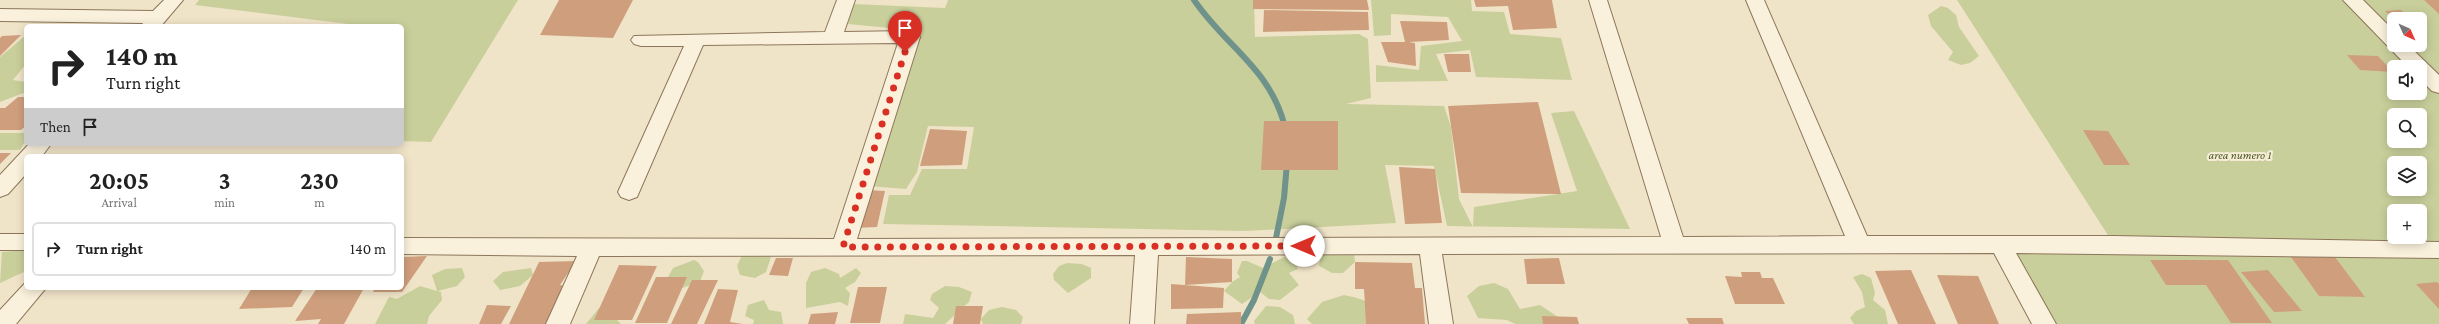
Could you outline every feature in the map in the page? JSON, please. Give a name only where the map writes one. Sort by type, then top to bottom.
[{"type":"street","points":[[0,15],[154,22],[174,0]]},
{"type":"street","points":[[832,38],[846,0]]},
{"type":"street","points":[[1598,0],[1675,245]]},
{"type":"street","points":[[1755,0],[1860,244]]},
{"type":"street","points":[[2352,0],[2387,35]]},
{"type":"street","points":[[641,40],[910,37],[843,247]]},
{"type":"street","points":[[629,192],[696,40]]},
{"type":"street","points":[[2404,52],[2412,60]]},
{"type":"street","points":[[2427,67],[2439,66]]},
{"type":"street","points":[[2427,75],[2439,86]]},
{"type":"street","points":[[32,154],[39,146]]},
{"type":"street","points":[[0,189],[24,163]]},
{"type":"street","points":[[0,242],[24,242]]},
{"type":"street","points":[[2000,244],[2044,324]]},
{"type":"street","points":[[404,246],[592,248],[2000,244],[2439,250]]},
{"type":"street","points":[[1142,324],[1147,246]]},
{"type":"street","points":[[1430,246],[1441,324]]},
{"type":"street","points":[[558,324],[592,248]]},
{"type":"street","points":[[2,324],[32,290]]},
{"type":"green space","points":[[199,0],[518,0],[431,142],[404,141],[404,24],[348,24],[195,5]]},
{"type":"green space","points":[[948,0],[1254,0],[1255,37],[1359,34],[1368,39],[1371,98],[1346,104],[1444,106],[1451,127],[1459,199],[1473,226],[1447,226],[1434,166],[1385,165],[1396,223],[1245,231],[883,224],[889,195],[910,195],[922,169],[967,169],[974,127],[928,126],[917,172],[906,189],[868,186],[921,31],[848,24],[853,4],[945,8]]},
{"type":"green space","points":[[1371,0],[1471,0],[1472,11],[1504,12],[1510,34],[1561,38],[1572,80],[1476,77],[1470,50],[1436,54],[1448,81],[1376,82],[1376,65],[1419,70],[1421,46],[1462,41],[1448,17],[1391,14],[1391,35],[1374,36]]},
{"type":"green space","name":"area numero 1","points":[[1957,0],[2439,0],[2439,324],[2044,324],[2000,244],[2113,243]]},
{"type":"green space","points":[[1941,6],[1948,8],[1956,15],[1959,27],[1979,56],[1970,63],[1961,65],[1948,60],[1953,52],[1931,26],[1928,15]]},
{"type":"green space","points":[[24,37],[24,66],[13,80],[24,82],[24,93],[0,102],[0,57]]},
{"type":"green space","points":[[1574,111],[1630,229],[1473,226],[1474,207],[1577,191],[1551,113]]},
{"type":"green space","points":[[0,133],[24,133],[24,143],[20,150],[0,150]]},
{"type":"green space","points":[[24,250],[24,272],[0,283],[2,252]]},
{"type":"green space","points":[[1332,251],[1354,252],[1355,262],[1343,273],[1332,273],[1319,266],[1321,254]]},
{"type":"green space","points":[[760,253],[771,257],[766,272],[755,278],[740,275],[737,266],[742,255]]},
{"type":"green space","points":[[1288,255],[1296,261],[1298,269],[1289,273],[1299,285],[1280,300],[1269,299],[1260,292],[1242,304],[1224,291],[1232,282],[1240,277],[1237,273],[1242,261],[1247,261],[1263,268]]},
{"type":"green space","points":[[694,260],[698,262],[704,271],[700,282],[682,288],[668,277],[673,268]]},
{"type":"green space","points":[[1067,263],[1082,264],[1091,268],[1091,278],[1068,293],[1054,280],[1053,274],[1059,266]]},
{"type":"green space","points":[[462,268],[465,277],[457,286],[438,291],[441,292],[442,300],[429,316],[427,324],[375,324],[389,297],[397,299],[420,286],[437,291],[432,275],[445,269]]},
{"type":"green space","points":[[531,268],[533,275],[520,286],[500,290],[493,281],[503,272]]},
{"type":"green space","points":[[825,268],[839,274],[840,278],[856,268],[861,273],[855,282],[845,288],[850,293],[848,306],[840,302],[806,308],[806,283],[811,272]]},
{"type":"green space","points":[[1862,274],[1871,278],[1875,293],[1873,300],[1885,310],[1888,324],[1854,324],[1850,318],[1856,311],[1865,307],[1862,292],[1853,277]]},
{"type":"green space","points":[[1494,283],[1508,289],[1520,309],[1540,305],[1558,317],[1559,324],[1515,324],[1507,320],[1478,318],[1467,296],[1479,286]]},
{"type":"green space","points":[[945,286],[959,287],[972,292],[969,302],[945,324],[903,324],[905,314],[933,318],[939,308],[930,300],[932,294]]},
{"type":"green space","points":[[1344,295],[1368,303],[1376,311],[1384,324],[1312,324],[1307,319],[1322,302]]},
{"type":"green space","points":[[764,300],[769,310],[781,312],[783,324],[753,324],[754,320],[745,316],[748,305]]},
{"type":"green space","points":[[1266,306],[1280,307],[1293,315],[1295,324],[1255,324],[1254,321]]},
{"type":"green space","points":[[1002,307],[1016,310],[1023,317],[1021,324],[983,324],[981,319],[989,310]]},
{"type":"green space","points":[[599,308],[620,316],[617,320],[621,324],[586,324]]},
{"type":"building","points":[[559,0],[633,0],[613,38],[540,35]]},
{"type":"building","points":[[1253,0],[1367,0],[1369,10],[1253,9]]},
{"type":"building","points":[[1474,0],[1552,0],[1557,28],[1513,30],[1508,6],[1476,7]]},
{"type":"building","points":[[2424,0],[2439,0],[2439,14]]},
{"type":"building","points":[[1264,10],[1368,12],[1369,30],[1263,32]]},
{"type":"building","points":[[2401,10],[2403,12],[2387,13],[2385,11]]},
{"type":"building","points":[[1400,21],[1447,22],[1449,40],[1409,42],[1415,43],[1416,66],[1388,62],[1381,42],[1405,42]]},
{"type":"building","points":[[21,35],[0,56],[0,38],[2,36]]},
{"type":"building","points":[[1444,54],[1469,54],[1471,72],[1448,72]]},
{"type":"building","points":[[2347,55],[2378,56],[2387,66],[2387,72],[2360,70]]},
{"type":"building","points":[[18,97],[24,97],[24,128],[21,130],[0,130],[0,108],[5,108]]},
{"type":"building","points":[[1538,102],[1561,194],[1461,193],[1448,106]]},
{"type":"building","points":[[1264,121],[1338,121],[1338,170],[1261,170]]},
{"type":"building","points":[[930,129],[967,131],[962,165],[920,166]]},
{"type":"building","points":[[2083,130],[2108,131],[2130,165],[2104,165]]},
{"type":"building","points":[[0,153],[11,153],[0,164]]},
{"type":"building","points":[[1399,167],[1435,169],[1442,223],[1405,224]]},
{"type":"building","points":[[867,190],[885,191],[877,227],[854,228]]},
{"type":"building","points":[[427,256],[404,289],[404,257]]},
{"type":"building","points":[[1186,257],[1232,259],[1232,282],[1185,285]]},
{"type":"building","points":[[2291,257],[2335,257],[2365,297],[2319,296]]},
{"type":"building","points":[[776,258],[793,258],[788,276],[769,275]]},
{"type":"building","points":[[1559,258],[1565,284],[1527,284],[1524,259]]},
{"type":"building","points":[[2150,260],[2228,260],[2272,323],[2231,323],[2206,285],[2166,285]]},
{"type":"building","points":[[576,261],[560,285],[575,287],[558,324],[509,324],[539,262]]},
{"type":"building","points":[[1355,262],[1412,263],[1415,288],[1422,288],[1425,324],[1366,324],[1364,289],[1355,289]]},
{"type":"building","points":[[619,265],[657,266],[632,320],[594,320]]},
{"type":"building","points":[[1911,270],[1936,324],[1898,324],[1875,271]]},
{"type":"building","points":[[2268,270],[2302,311],[2274,312],[2241,272]]},
{"type":"building","points":[[1741,272],[1760,272],[1762,278],[1773,278],[1785,304],[1735,304],[1725,276],[1742,277]]},
{"type":"building","points":[[1937,275],[1978,276],[1999,324],[1958,324]]},
{"type":"building","points":[[656,277],[687,277],[667,323],[635,323]]},
{"type":"building","points":[[692,280],[718,280],[697,324],[671,324]]},
{"type":"building","points":[[2437,282],[2439,284],[2439,309],[2416,284]]},
{"type":"building","points":[[1171,284],[1224,288],[1223,308],[1171,309]]},
{"type":"building","points":[[858,287],[887,287],[880,323],[850,323]]},
{"type":"building","points":[[718,289],[738,290],[730,322],[743,324],[704,324]]},
{"type":"building","points":[[251,290],[303,290],[292,307],[239,309]]},
{"type":"building","points":[[316,290],[363,290],[344,324],[318,324],[321,319],[295,321]]},
{"type":"building","points":[[374,290],[403,290],[402,292],[373,292]]},
{"type":"building","points":[[487,305],[511,306],[501,324],[479,324]]},
{"type":"building","points":[[956,306],[983,306],[980,324],[953,324]]},
{"type":"building","points":[[838,312],[835,324],[808,324],[811,314]]},
{"type":"building","points":[[1241,312],[1241,324],[1186,324],[1187,314]]},
{"type":"building","points":[[1542,316],[1577,317],[1579,324],[1543,324]]},
{"type":"building","points":[[1686,318],[1722,318],[1724,324],[1689,324]]},
{"type":"waterway","points":[[1194,0],[1220,32],[1246,59],[1269,89],[1278,107],[1285,127]]},
{"type":"waterway","points":[[1276,238],[1284,198],[1287,163]]},
{"type":"waterway","points":[[1241,324],[1254,300],[1270,259]]},
{"type":"route","points":[[905,52],[843,247],[1304,246]]}]
